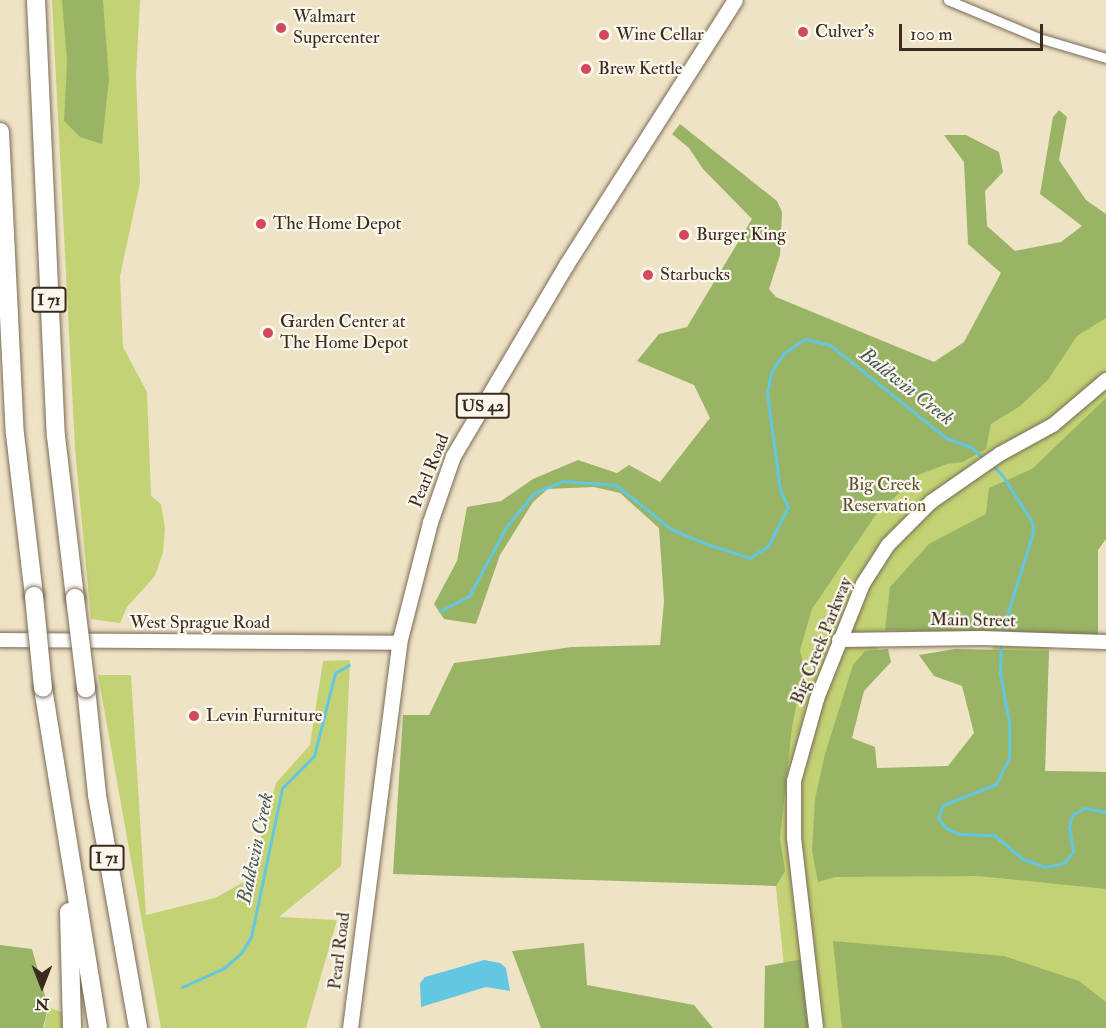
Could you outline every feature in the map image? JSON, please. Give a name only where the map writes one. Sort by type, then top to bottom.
[{"type":"highway","name":"I 71","points":[[36,0],[56,436],[97,795],[138,1028]]},
{"type":"highway","name":"I 71","points":[[0,132],[15,434],[43,688],[98,1028]]},
{"type":"highway","points":[[69,859],[72,1028]]},
{"type":"main road","name":"Pearl Road","points":[[349,1027],[399,643],[430,522],[453,456],[566,265],[735,0]]},
{"type":"street","points":[[948,0],[1039,38],[1106,58]]},
{"type":"street","name":"Big Creek Parkway","points":[[816,1028],[794,838],[794,781],[839,640],[863,584],[888,546],[931,502],[1000,454],[1053,425],[1106,380]]},
{"type":"street","name":"Main Street","points":[[839,640],[981,638],[1106,642]]},
{"type":"street","name":"West Sprague Road","points":[[0,640],[399,643]]},
{"type":"green space","points":[[52,0],[140,0],[136,75],[140,183],[120,276],[123,347],[147,392],[151,496],[161,504],[165,528],[163,552],[155,576],[127,607],[120,623],[91,619],[75,449]]},
{"type":"green space","points":[[62,0],[103,0],[109,79],[102,144],[80,137],[64,121],[67,61]]},
{"type":"green space","points":[[1059,110],[1067,117],[1059,160],[1086,200],[1106,214],[1106,318],[1077,336],[1048,380],[1020,406],[991,424],[986,449],[963,462],[947,464],[918,475],[875,516],[812,609],[800,650],[804,667],[792,727],[780,838],[785,871],[776,886],[393,874],[403,715],[429,715],[454,663],[572,647],[660,645],[664,601],[659,528],[620,493],[594,487],[548,489],[533,502],[500,555],[476,624],[444,619],[434,604],[457,561],[467,507],[501,501],[533,479],[578,460],[617,473],[629,465],[660,482],[710,418],[694,385],[637,361],[659,334],[687,327],[752,219],[703,169],[689,148],[672,134],[680,124],[777,201],[782,212],[780,255],[769,289],[776,297],[934,362],[964,342],[1001,273],[968,244],[964,162],[944,135],[966,135],[999,152],[1003,172],[985,191],[987,226],[1015,251],[1061,242],[1082,226],[1040,194],[1053,117]]},
{"type":"green space","name":"Big Creek Reservation","points":[[1106,240],[1106,493],[1098,538],[1098,640],[1049,641],[1045,771],[1106,772],[1106,1028],[790,1028],[775,877],[784,303],[944,366],[974,330]],"holes":[[[877,640],[993,640],[989,771],[834,772],[877,653]]]},
{"type":"green space","points":[[1106,398],[1106,539],[1098,550],[1098,635],[885,630],[890,587],[929,544],[986,514],[989,488],[1032,469]]},
{"type":"green space","points":[[888,649],[891,662],[864,691],[852,738],[875,747],[877,768],[948,766],[974,733],[962,686],[934,676],[919,655],[955,649],[1049,651],[1045,771],[1106,772],[1106,889],[978,876],[835,877],[818,882],[812,851],[815,799],[825,754],[853,665],[865,651]]},
{"type":"green space","points":[[350,660],[341,866],[279,917],[337,920],[306,1028],[161,1028],[98,675],[131,675],[146,915],[215,898],[249,879],[276,783],[310,745],[323,661]]},
{"type":"green space","points":[[833,941],[1004,956],[1079,981],[1106,1002],[1106,1028],[842,1028]]},
{"type":"green space","points":[[584,943],[587,985],[694,1005],[713,1028],[541,1028],[512,951]]},
{"type":"green space","points":[[0,945],[32,949],[48,1007],[43,1028],[0,1028]]},
{"type":"green space","points":[[803,959],[811,1028],[764,1028],[765,966]]},
{"type":"green space","points":[[48,1007],[64,1013],[65,1028],[44,1028]]},
{"type":"water","points":[[484,960],[500,963],[506,968],[510,991],[486,987],[421,1007],[420,983],[425,977]]},
{"type":"waterway","name":"Baldwin Creek","points":[[440,611],[469,596],[506,527],[534,493],[562,481],[616,485],[671,529],[750,558],[768,546],[788,507],[780,490],[767,393],[771,372],[784,353],[805,339],[830,345],[946,438],[971,447],[984,459]]},
{"type":"waterway","name":"Baldwin Creek","points":[[992,465],[1002,475],[1032,522],[1033,532],[1001,635]]},
{"type":"waterway","name":"Baldwin Creek","points":[[1001,642],[1000,673],[1009,723],[1009,758],[996,784],[943,805],[938,818],[947,829],[960,834],[994,835],[1023,859],[1045,867],[1064,863],[1073,852],[1069,827],[1072,815],[1084,808],[1106,812]]},
{"type":"waterway","name":"Baldwin Creek","points":[[182,987],[224,968],[241,953],[251,937],[282,788],[314,756],[335,673],[349,665]]},
{"type":"place","name":"Walmart Supercenter","points":[[281,28]]},
{"type":"place","name":"Culver's","points":[[803,32]]},
{"type":"place","name":"Wine Cellar","points":[[604,35]]},
{"type":"place","name":"Brew Kettle","points":[[586,69]]},
{"type":"place","name":"The Home Depot","points":[[261,224]]},
{"type":"place","name":"Burger King","points":[[684,235]]},
{"type":"place","name":"Starbucks","points":[[648,275]]},
{"type":"place","name":"Garden Center at The Home Depot","points":[[268,333]]},
{"type":"place","name":"Levin Furniture","points":[[194,716]]}]
